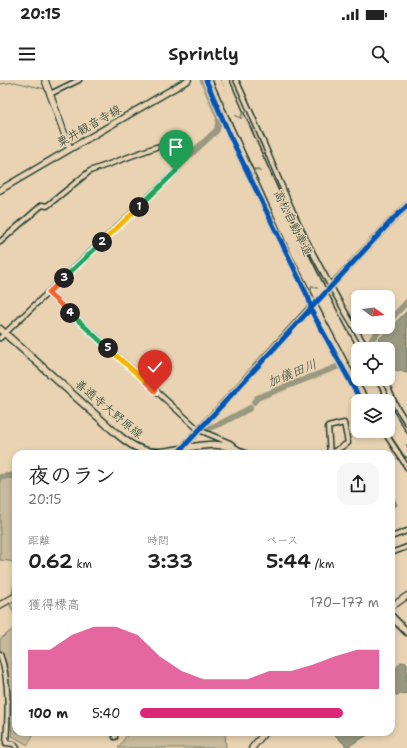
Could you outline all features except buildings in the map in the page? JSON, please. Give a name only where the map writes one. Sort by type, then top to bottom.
[{"type":"highway","name":"高松自動車道","points":[[217,80],[254,165],[295,252],[351,359]]},
{"type":"highway","name":"高松自動車道","points":[[225,80],[302,249],[334,316],[351,346]]},
{"type":"highway","points":[[395,421],[407,441]]},
{"type":"highway","points":[[395,438],[405,458]]},
{"type":"main road","name":"善通寺大野原線","points":[[2,334],[128,442],[136,448],[144,450]]},
{"type":"main road","name":"善通寺大野原線","points":[[188,450],[217,444],[239,450]]},
{"type":"main road","points":[[395,620],[407,632]]},
{"type":"street","points":[[45,80],[70,149]]},
{"type":"street","points":[[50,94],[79,80]]},
{"type":"street","name":"粟井観音寺線","points":[[0,190],[188,80]]},
{"type":"street","points":[[206,80],[230,136],[309,299],[316,320],[357,394]]},
{"type":"street","points":[[236,80],[251,111],[301,231],[330,287],[363,342]]},
{"type":"street","points":[[0,242],[42,205],[47,206],[90,172],[156,146]]},
{"type":"street","points":[[2,334],[48,293],[176,171]]},
{"type":"street","points":[[330,287],[407,206]]},
{"type":"street","points":[[48,293],[199,430],[203,433],[230,443],[236,448]]},
{"type":"street","points":[[181,450],[311,307]]},
{"type":"street","points":[[387,386],[396,406],[407,422]]},
{"type":"street","points":[[330,450],[328,427],[344,423],[348,443],[337,450]]},
{"type":"street","points":[[389,438],[405,458],[407,468]]},
{"type":"street","points":[[395,535],[407,530]]},
{"type":"street","points":[[395,552],[407,547]]},
{"type":"street","points":[[395,605],[407,596]]},
{"type":"street","points":[[0,605],[12,598]]},
{"type":"street","points":[[0,654],[4,671],[8,709],[6,743],[14,744],[17,748]]},
{"type":"street","points":[[252,748],[262,736]]},
{"type":"shaded area","points":[[407,311],[407,373],[395,370],[395,342],[376,342],[384,334],[395,334],[395,323]]},
{"type":"shaded area","points":[[12,478],[12,562],[0,560],[0,479]]},
{"type":"shaded area","points":[[12,594],[12,609],[10,605]]},
{"type":"shaded area","points":[[12,630],[12,736],[5,660],[0,649],[0,639]]},
{"type":"shaded area","points":[[401,662],[407,663],[407,693],[396,695],[395,672]]},
{"type":"shaded area","points":[[12,736],[32,736],[28,745]]},
{"type":"shaded area","points":[[126,736],[225,736],[226,748],[118,748]]},
{"type":"shaded area","points":[[336,736],[366,736],[347,747]]},
{"type":"waterway","points":[[52,90],[74,80]]},
{"type":"waterway","points":[[175,169],[217,130],[219,118],[203,80]]},
{"type":"waterway","points":[[0,84],[15,82],[45,89]]},
{"type":"waterway","name":"加儀田川","points":[[395,315],[407,302]]},
{"type":"waterway","name":"加儀田川","points":[[369,342],[376,334]]},
{"type":"waterway","name":"加儀田川","points":[[254,402],[257,398],[339,366]]},
{"type":"waterway","name":"加儀田川","points":[[206,429],[220,424],[250,408]]},
{"type":"waterway","name":"加儀田川","points":[[0,477],[12,476]]},
{"type":"tunnel","points":[[257,193],[276,172]]},
{"type":"tunnel","points":[[311,307],[330,287]]},
{"type":"cycle path","points":[[206,80],[230,136],[309,299],[312,312],[357,394]]},
{"type":"cycle path","points":[[181,450],[394,218],[407,206]]},
{"type":"route","points":[[155,391],[48,293],[176,171]]}]
